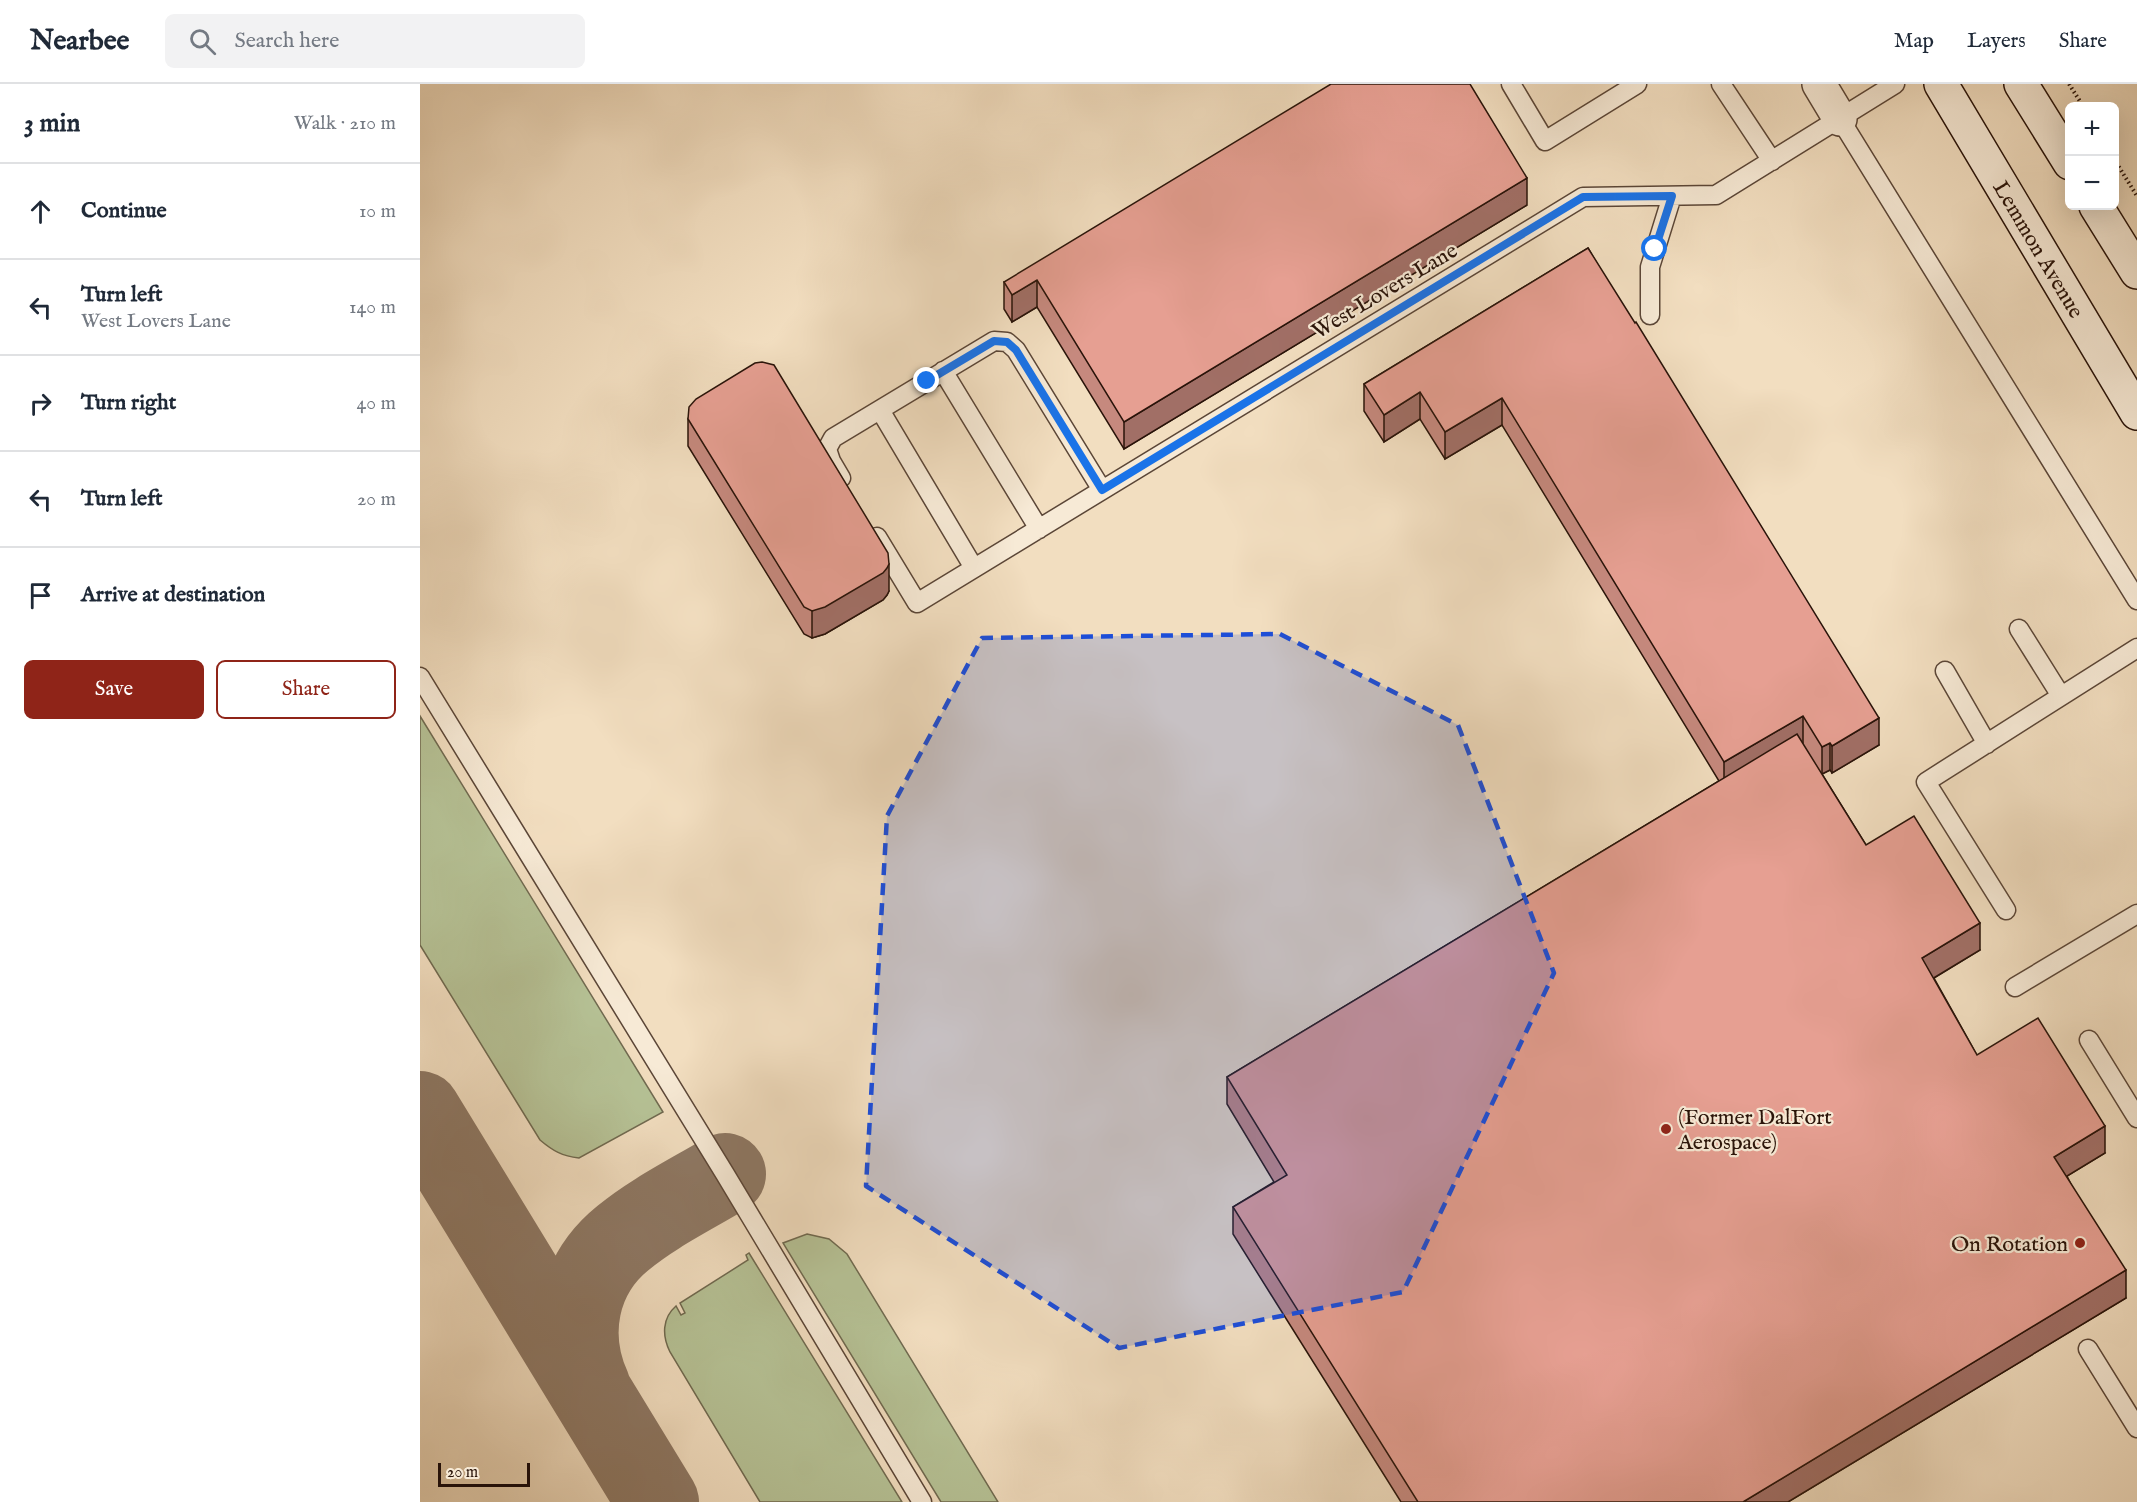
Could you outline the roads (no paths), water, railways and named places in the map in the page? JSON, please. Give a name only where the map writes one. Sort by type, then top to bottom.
[{"type":"main road","points":[[1819,84],[1840,119]]},
{"type":"main road","name":"Lemmon Avenue","points":[[1941,84],[2137,413]]},
{"type":"main road","points":[[2021,84],[2066,156]]},
{"type":"main road","points":[[2098,210],[2137,272]]},
{"type":"lane","points":[[1511,84],[1545,141],[1637,84]]},
{"type":"lane","points":[[1721,84],[1772,161]]},
{"type":"lane","name":"West Lovers Lane","points":[[868,522],[917,603],[1583,197],[1716,195],[1895,84]]},
{"type":"lane","points":[[1840,119],[2137,600]]},
{"type":"lane","points":[[1650,315],[1650,267],[1672,196]]},
{"type":"lane","points":[[849,492],[831,461],[827,449],[833,438],[994,341],[1007,342],[1016,350],[1102,490]]},
{"type":"lane","points":[[943,371],[1039,529]]},
{"type":"lane","points":[[880,410],[974,568]]},
{"type":"lane","points":[[2019,629],[2061,696]]},
{"type":"lane","points":[[2006,910],[1926,782],[2137,648]]},
{"type":"lane","points":[[1945,671],[1987,744]]},
{"type":"lane","points":[[420,677],[725,1174],[922,1502]]},
{"type":"lane","points":[[2015,987],[2137,914]]},
{"type":"lane","points":[[2089,1040],[2137,1118]]},
{"type":"lane","points":[[2088,1349],[2137,1428]]},
{"type":"place","name":"(Former DalFort Aerospace)","points":[[1666,1129]]},
{"type":"place","name":"On Rotation","points":[[2080,1243]]}]
